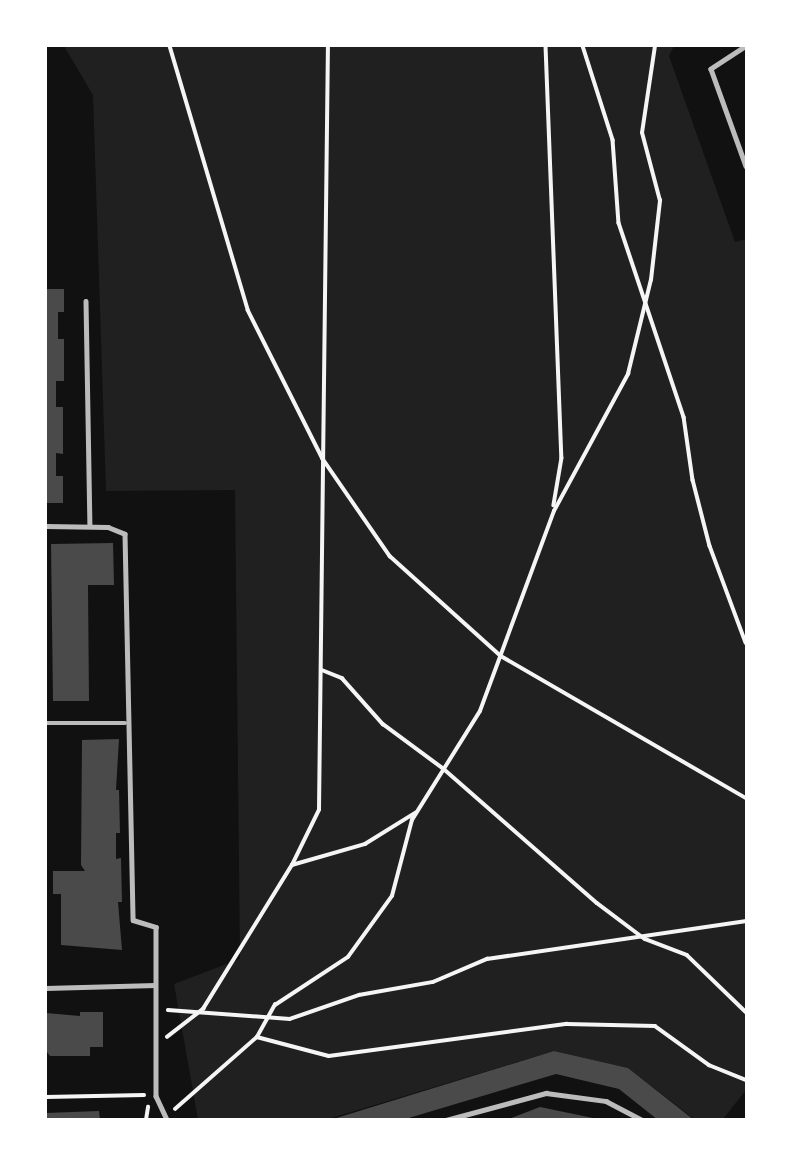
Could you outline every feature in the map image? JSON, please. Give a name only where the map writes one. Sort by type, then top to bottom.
[{"type":"lane","points":[[747,46],[711,69],[747,166]]},
{"type":"lane","points":[[86,301],[90,526]]},
{"type":"lane","points":[[46,526],[90,526],[125,534],[125,723],[133,920],[156,927],[156,1096],[168,1117]]},
{"type":"lane","points":[[46,723],[125,723]]},
{"type":"lane","points":[[46,988],[155,985]]},
{"type":"lane","points":[[446,1119],[545,1093],[606,1101],[642,1119]]},
{"type":"path","points":[[170,46],[247,310],[323,459],[390,556],[501,656],[747,798]]},
{"type":"path","points":[[156,1045],[203,1009],[292,865],[319,810],[328,46]]},
{"type":"path","points":[[546,46],[562,458],[554,511]]},
{"type":"path","points":[[583,46],[613,140],[620,223],[645,306],[684,417],[693,480],[710,546],[747,643]]},
{"type":"path","points":[[168,1117],[257,1037],[275,1005],[348,957],[392,896],[417,812],[480,711],[554,511],[628,374],[645,306],[660,201],[642,133],[655,46]]},
{"type":"path","points":[[322,670],[342,678],[383,724],[444,769],[645,939],[687,955],[747,1012]]},
{"type":"path","points":[[292,865],[365,844],[417,812]]},
{"type":"path","points":[[155,1010],[203,1009],[290,1019],[359,995],[433,982],[487,959],[645,939],[747,921]]},
{"type":"path","points":[[257,1037],[329,1056],[567,1024],[655,1026],[709,1065],[747,1080]]},
{"type":"path","points":[[46,1097],[156,1096]]},
{"type":"shaded area","points":[[64,46],[674,46],[669,56],[735,242],[746,239],[746,1090],[723,1119],[694,1119],[628,1068],[554,1051],[328,1119],[198,1119],[174,984],[240,959],[235,490],[106,491],[93,95]]},
{"type":"building","points":[[46,289],[64,289],[64,312],[58,312],[58,339],[64,339],[64,381],[56,381],[56,407],[63,407],[63,454],[56,453],[56,476],[63,476],[63,503],[46,503]]},
{"type":"building","points":[[113,543],[114,585],[88,585],[89,701],[53,701],[51,544]]},
{"type":"building","points":[[119,739],[116,790],[119,790],[120,833],[116,833],[116,859],[121,858],[122,902],[118,902],[122,950],[61,945],[61,894],[53,894],[53,871],[85,871],[81,865],[82,740]]},
{"type":"building","points":[[80,1012],[103,1012],[103,1047],[90,1047],[90,1056],[50,1056],[46,1051],[46,1013],[80,1016]]},
{"type":"building","points":[[554,1051],[628,1068],[694,1120],[658,1120],[619,1089],[556,1074],[402,1120],[330,1120]]},
{"type":"building","points":[[540,1107],[593,1118],[593,1120],[506,1120]]},
{"type":"building","points":[[99,1111],[100,1120],[46,1120],[46,1113]]}]
